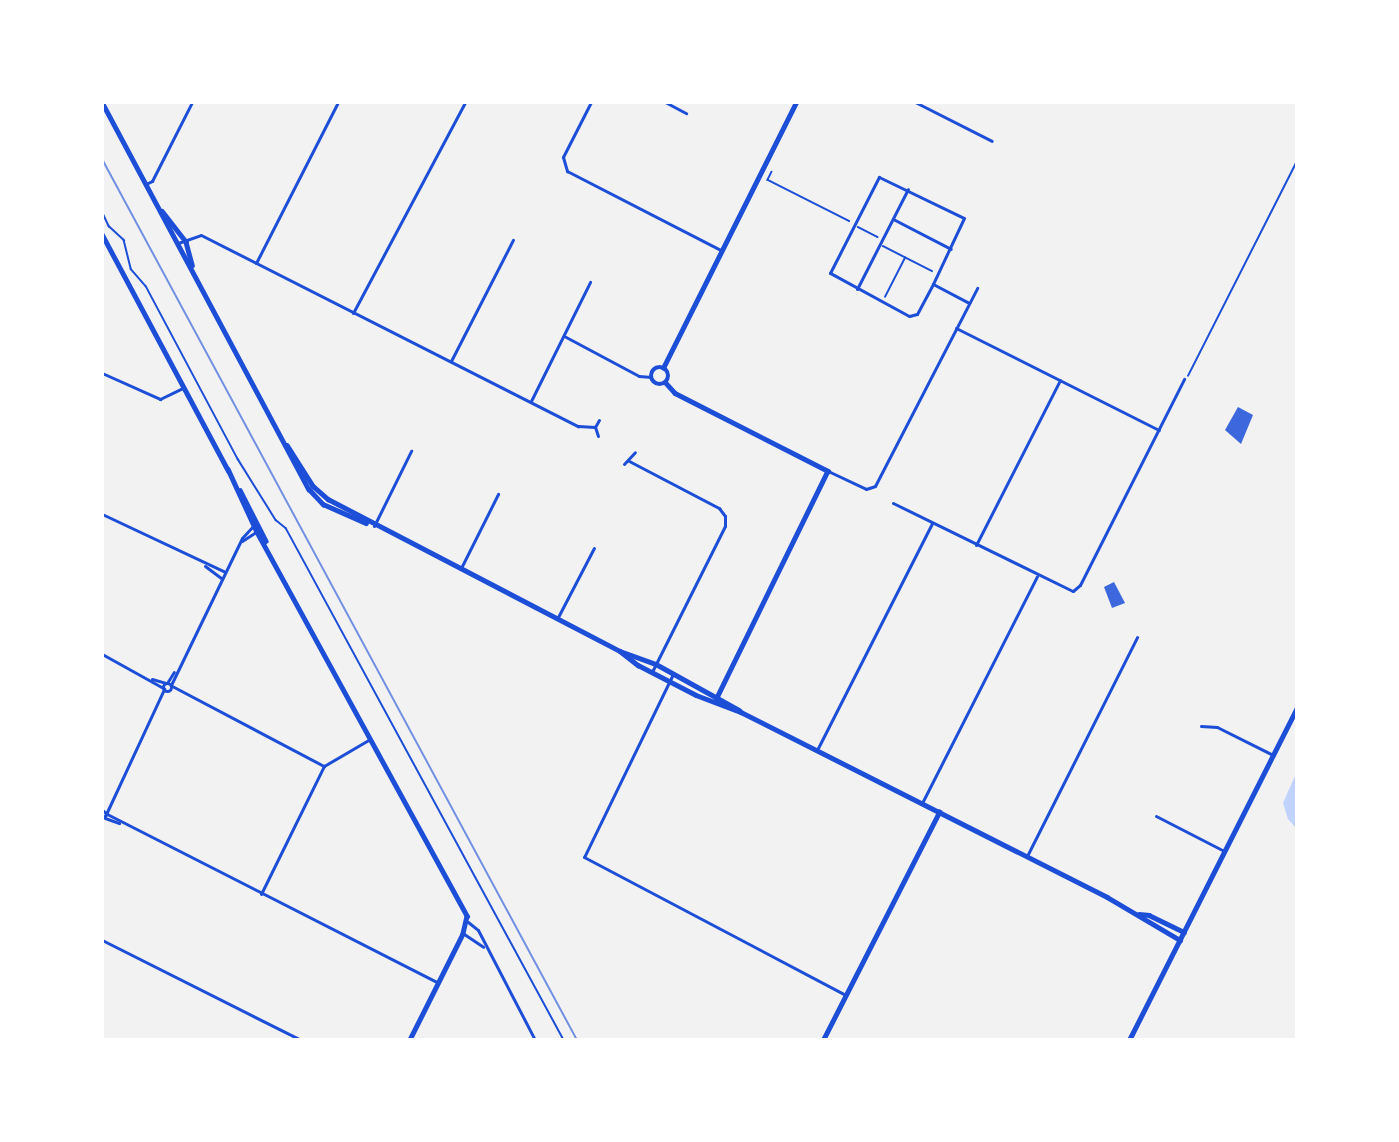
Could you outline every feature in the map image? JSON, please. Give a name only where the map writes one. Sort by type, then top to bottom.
[{"type":"main road","points":[[1129,1040],[1297,707]]},
{"type":"street","points":[[102,102],[287,445],[321,498],[620,651],[652,672],[716,699]]},
{"type":"street","points":[[146,184],[152,181],[192,102]]},
{"type":"street","points":[[256,263],[338,102]]},
{"type":"street","points":[[354,313],[465,102]]},
{"type":"street","points":[[591,102],[563,157],[567,171],[721,250]]},
{"type":"street","points":[[664,102],[686,113]]},
{"type":"street","points":[[663,368],[796,102]]},
{"type":"street","points":[[915,102],[992,141]]},
{"type":"street","points":[[885,177],[964,218],[933,284],[913,316],[832,276],[829,269],[852,224],[875,179],[885,177]]},
{"type":"street","points":[[857,289],[908,188]]},
{"type":"street","points":[[160,209],[184,240],[194,271]]},
{"type":"street","points":[[893,219],[951,249]]},
{"type":"street","points":[[102,234],[468,922],[478,930],[484,948],[535,1040]]},
{"type":"street","points":[[178,243],[199,234],[578,426],[595,428]]},
{"type":"street","points":[[451,362],[513,240]]},
{"type":"street","points":[[531,401],[590,282]]},
{"type":"street","points":[[933,284],[969,303]]},
{"type":"street","points":[[666,383],[675,393],[828,471],[859,486],[872,488],[878,482],[977,288]]},
{"type":"street","points":[[956,328],[1159,430]]},
{"type":"street","points":[[564,336],[639,376],[651,377]]},
{"type":"street","points":[[651,377],[654,369],[663,368]]},
{"type":"street","points":[[663,368],[669,374],[666,383]]},
{"type":"street","points":[[102,373],[160,399],[185,387]]},
{"type":"street","points":[[651,377],[655,384],[666,383]]},
{"type":"street","points":[[893,503],[1065,590],[1073,591],[1080,585],[1186,378]]},
{"type":"street","points":[[976,545],[1060,380]]},
{"type":"street","points":[[597,436],[595,428],[598,420]]},
{"type":"street","points":[[374,526],[411,452]]},
{"type":"street","points":[[624,464],[629,461],[634,452]]},
{"type":"street","points":[[629,461],[719,508],[725,516],[725,526],[652,672]]},
{"type":"street","points":[[716,699],[828,471]]},
{"type":"street","points":[[461,570],[498,494]]},
{"type":"street","points":[[102,514],[225,573]]},
{"type":"street","points":[[817,750],[932,523]]},
{"type":"street","points":[[104,817],[240,543],[256,525]]},
{"type":"street","points":[[240,543],[260,531]]},
{"type":"street","points":[[557,618],[594,548]]},
{"type":"street","points":[[201,563],[222,579]]},
{"type":"street","points":[[922,803],[1037,576]]},
{"type":"street","points":[[1027,856],[1137,636]]},
{"type":"street","points":[[620,651],[656,664],[741,712],[1139,914],[1180,940]]},
{"type":"street","points":[[102,654],[147,677],[166,690],[186,696]]},
{"type":"street","points":[[673,675],[584,857],[846,995]]},
{"type":"street","points":[[147,677],[169,684],[186,696],[324,766]]},
{"type":"street","points":[[166,690],[169,684]]},
{"type":"street","points":[[1201,726],[1217,727],[1273,755]]},
{"type":"street","points":[[261,894],[324,766],[371,738]]},
{"type":"street","points":[[104,817],[102,810],[112,798]]},
{"type":"street","points":[[823,1040],[939,812]]},
{"type":"street","points":[[1156,816],[1224,851]]},
{"type":"street","points":[[104,817],[123,824],[438,983]]},
{"type":"street","points":[[1139,914],[1149,915],[1184,932]]},
{"type":"street","points":[[410,1040],[468,922]]},
{"type":"street","points":[[463,933],[484,948]]},
{"type":"street","points":[[102,940],[301,1040]]},
{"type":"lane","points":[[1186,378],[1297,161]]},
{"type":"path","points":[[772,172],[768,180],[882,240]]},
{"type":"path","points":[[102,211],[109,226],[124,240],[131,270],[146,286],[202,387],[238,459],[276,520],[286,528],[564,1040]]},
{"type":"path","points":[[880,244],[932,270]]},
{"type":"path","points":[[883,302],[905,257]]},
{"type":"water","points":[[1295,776],[1297,777],[1297,829],[1288,819],[1283,803]]},
{"type":"building","points":[[1238,407],[1253,415],[1241,444],[1225,430]]},
{"type":"building","points":[[1114,582],[1125,603],[1112,608],[1104,587]]},
{"type":"railway","points":[[102,159],[577,1040]]}]
